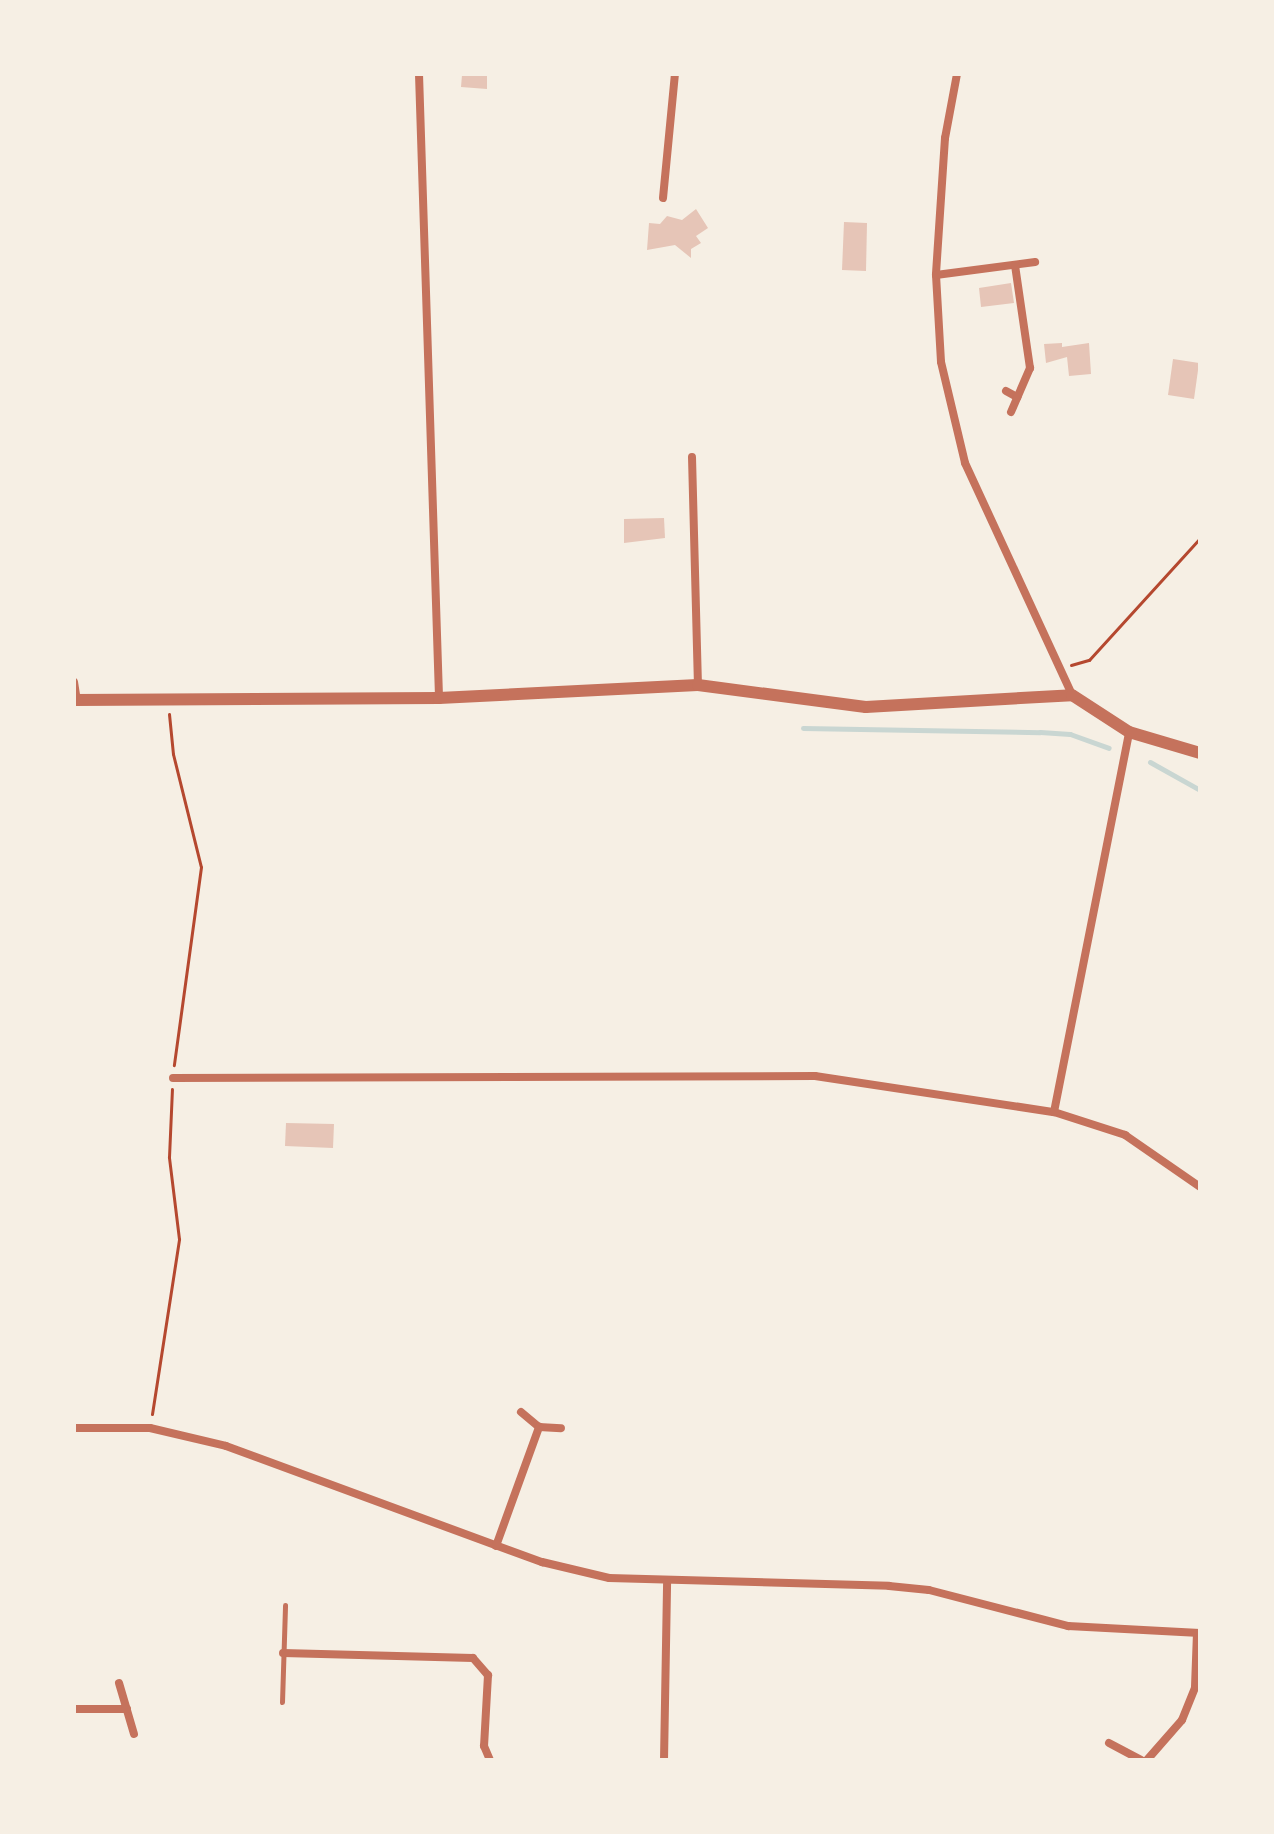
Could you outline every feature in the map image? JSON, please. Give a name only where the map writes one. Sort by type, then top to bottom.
[{"type":"street","points":[[419,74],[439,698]]},
{"type":"street","points":[[663,198],[675,74]]},
{"type":"street","points":[[957,74],[945,138],[936,275],[941,362],[965,463],[1072,695],[1129,732],[1200,753]]},
{"type":"street","points":[[936,275],[1035,262]]},
{"type":"street","points":[[1011,412],[1030,368],[1015,265]]},
{"type":"street","points":[[1006,391],[1017,397]]},
{"type":"street","points":[[692,457],[698,685]]},
{"type":"street","points":[[74,682],[75,700],[439,698],[698,685],[866,707],[1072,695]]},
{"type":"street","points":[[1054,1112],[1129,732]]},
{"type":"street","points":[[173,1078],[815,1076],[1054,1112],[1125,1135],[1200,1187]]},
{"type":"street","points":[[521,1412],[539,1427],[561,1428]]},
{"type":"street","points":[[496,1546],[539,1427]]},
{"type":"street","points":[[74,1428],[150,1428],[226,1446],[496,1546],[576,1571],[667,1582],[889,1586],[929,1590],[1068,1626],[1199,1633],[1195,1687],[1182,1720],[1147,1760]]},
{"type":"street","points":[[664,1760],[667,1582]]},
{"type":"street","points":[[283,1653],[473,1658],[488,1675],[484,1746],[490,1760]]},
{"type":"street","points":[[119,1683],[134,1734]]},
{"type":"street","points":[[74,1709],[127,1709]]},
{"type":"street","points":[[1109,1743],[1141,1760]]},
{"type":"lane","points":[[282,1702],[285,1605]]},
{"type":"path","points":[[1059,668],[1089,660],[1200,538]]},
{"type":"building","points":[[487,74],[487,89],[461,87],[462,75]]},
{"type":"building","points":[[696,209],[708,228],[696,236],[701,243],[691,249],[691,258],[675,245],[647,250],[649,223],[660,224],[667,216],[682,220]]},
{"type":"building","points":[[844,222],[867,223],[866,271],[842,270]]},
{"type":"building","points":[[1011,283],[1014,303],[981,307],[979,288]]},
{"type":"building","points":[[1062,343],[1062,347],[1089,343],[1091,374],[1069,376],[1067,357],[1046,363],[1044,344]]},
{"type":"building","points":[[1173,359],[1199,363],[1194,399],[1168,395]]},
{"type":"building","points":[[664,518],[665,538],[624,543],[624,519]]},
{"type":"building","points":[[286,1123],[334,1124],[333,1148],[285,1146]]},
{"type":"waterway","points":[[803,728],[1040,732],[1070,734],[1109,748]]},
{"type":"waterway","points":[[1150,762],[1200,790]]}]
